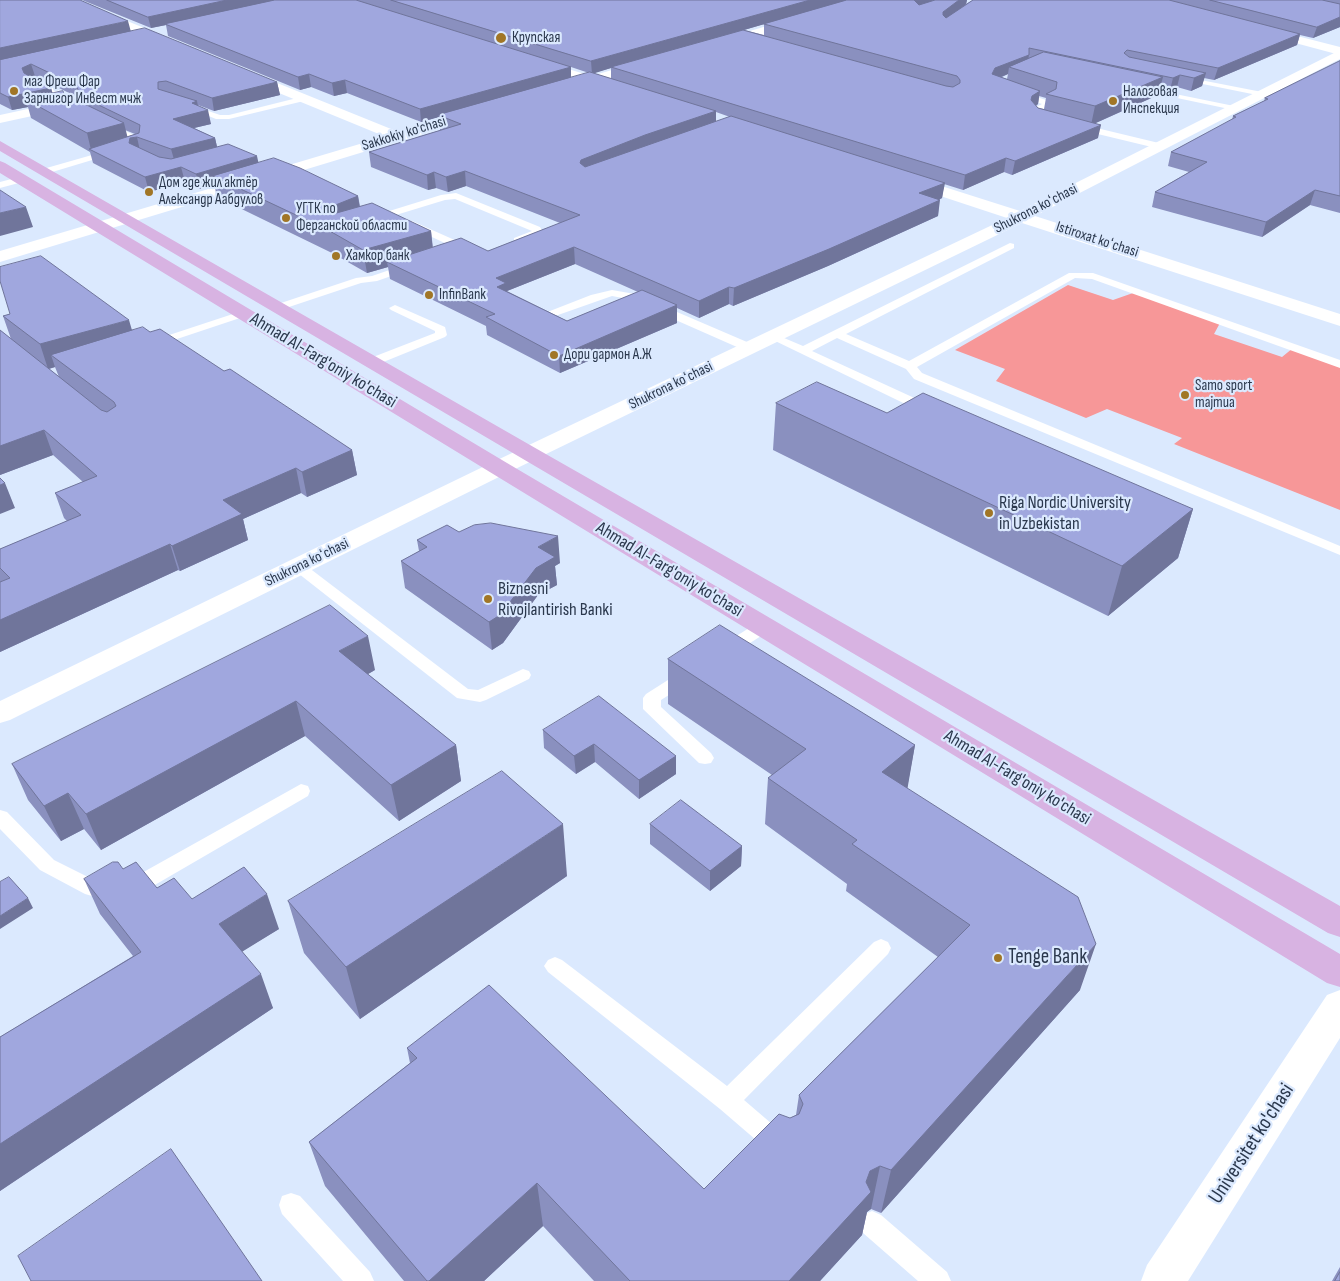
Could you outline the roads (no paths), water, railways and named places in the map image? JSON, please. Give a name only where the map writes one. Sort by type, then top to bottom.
[{"type":"main road","name":"Ahmad Al-Farg'oniy ko'chasi","points":[[0,145],[23,179],[129,219],[529,454],[1340,923]]},
{"type":"main road","name":"Ahmad Al-Farg'oniy ko'chasi","points":[[0,166],[103,226],[499,468],[1340,972]]},
{"type":"street","points":[[67,0],[186,49]]},
{"type":"street","points":[[706,47],[867,0]]},
{"type":"street","points":[[1247,27],[1340,52]]},
{"type":"street","points":[[131,38],[169,30]]},
{"type":"street","points":[[745,36],[773,44]]},
{"type":"street","name":"Shukrona koʻchasi","points":[[0,713],[499,468],[1023,216],[1340,52]]},
{"type":"street","points":[[526,60],[629,92]]},
{"type":"street","points":[[554,91],[658,61]]},
{"type":"street","points":[[232,68],[396,136]]},
{"type":"street","points":[[0,119],[73,103],[34,82]]},
{"type":"street","name":"Sakkokiy ko'chasi","points":[[0,256],[129,219],[396,136],[489,110]]},
{"type":"street","name":"Istiroxat koʻchasi","points":[[892,175],[1340,320]]},
{"type":"street","name":"Universitet ko'chasi","points":[[1164,1281],[1340,1006]]},
{"type":"lane","points":[[1175,76],[1262,94]]},
{"type":"lane","points":[[1127,85],[1234,108]]},
{"type":"lane","points":[[1009,91],[1049,104],[1035,111],[1034,114],[1049,119]]},
{"type":"lane","points":[[183,104],[219,117],[229,117],[305,98]]},
{"type":"lane","points":[[23,179],[138,145],[139,141],[98,121]]},
{"type":"lane","points":[[1067,124],[1160,146]]},
{"type":"lane","points":[[266,164],[283,172]]},
{"type":"lane","points":[[364,222],[444,197],[456,196],[536,229],[538,232],[504,246]]},
{"type":"lane","points":[[389,214],[475,253]]},
{"type":"lane","points":[[803,351],[1010,246]]},
{"type":"lane","points":[[446,254],[464,248]]},
{"type":"lane","points":[[279,307],[419,264]]},
{"type":"lane","points":[[910,366],[1073,275],[1083,274],[1340,364]]},
{"type":"lane","points":[[554,313],[595,297],[612,293],[631,296],[750,348]]},
{"type":"lane","points":[[372,362],[440,335],[441,329],[395,308]]},
{"type":"lane","points":[[138,348],[244,313]]},
{"type":"lane","points":[[836,334],[910,366],[918,376],[1340,551]]},
{"type":"lane","points":[[773,337],[942,416]]},
{"type":"lane","points":[[299,567],[463,694],[480,696],[523,675]]},
{"type":"lane","points":[[705,758],[652,710],[652,698],[764,627]]},
{"type":"lane","points":[[0,817],[47,865],[92,888],[134,887],[301,791]]},
{"type":"lane","points":[[728,1102],[881,948]]},
{"type":"lane","points":[[555,966],[728,1102],[784,1149]]},
{"type":"lane","points":[[291,1205],[361,1281]]},
{"type":"lane","points":[[872,1224],[938,1281]]},
{"type":"place","name":"Крупская","points":[[501,38]]},
{"type":"place","name":"маг Фреш Фар Зарнигор Инвест мчж","points":[[14,91]]},
{"type":"place","name":"Налоговая Инспекция","points":[[1113,101]]},
{"type":"place","name":"Дом где жил актёр Александр Аабдулов","points":[[149,192]]},
{"type":"place","name":"УГТК по Ферганской области","points":[[286,218]]},
{"type":"place","name":"Хамкор банк","points":[[336,256]]},
{"type":"place","name":"InfinBank","points":[[429,295]]},
{"type":"place","name":"Дори дармон А.Ж","points":[[554,355]]},
{"type":"place","name":"Samo sport majmua","points":[[1185,395]]},
{"type":"place","name":"Riga Nordic University in Uzbekistan","points":[[989,513]]},
{"type":"place","name":"Biznesni Rivojlantirish Banki","points":[[488,599]]},
{"type":"place","name":"Tenge Bank","points":[[998,958]]}]
